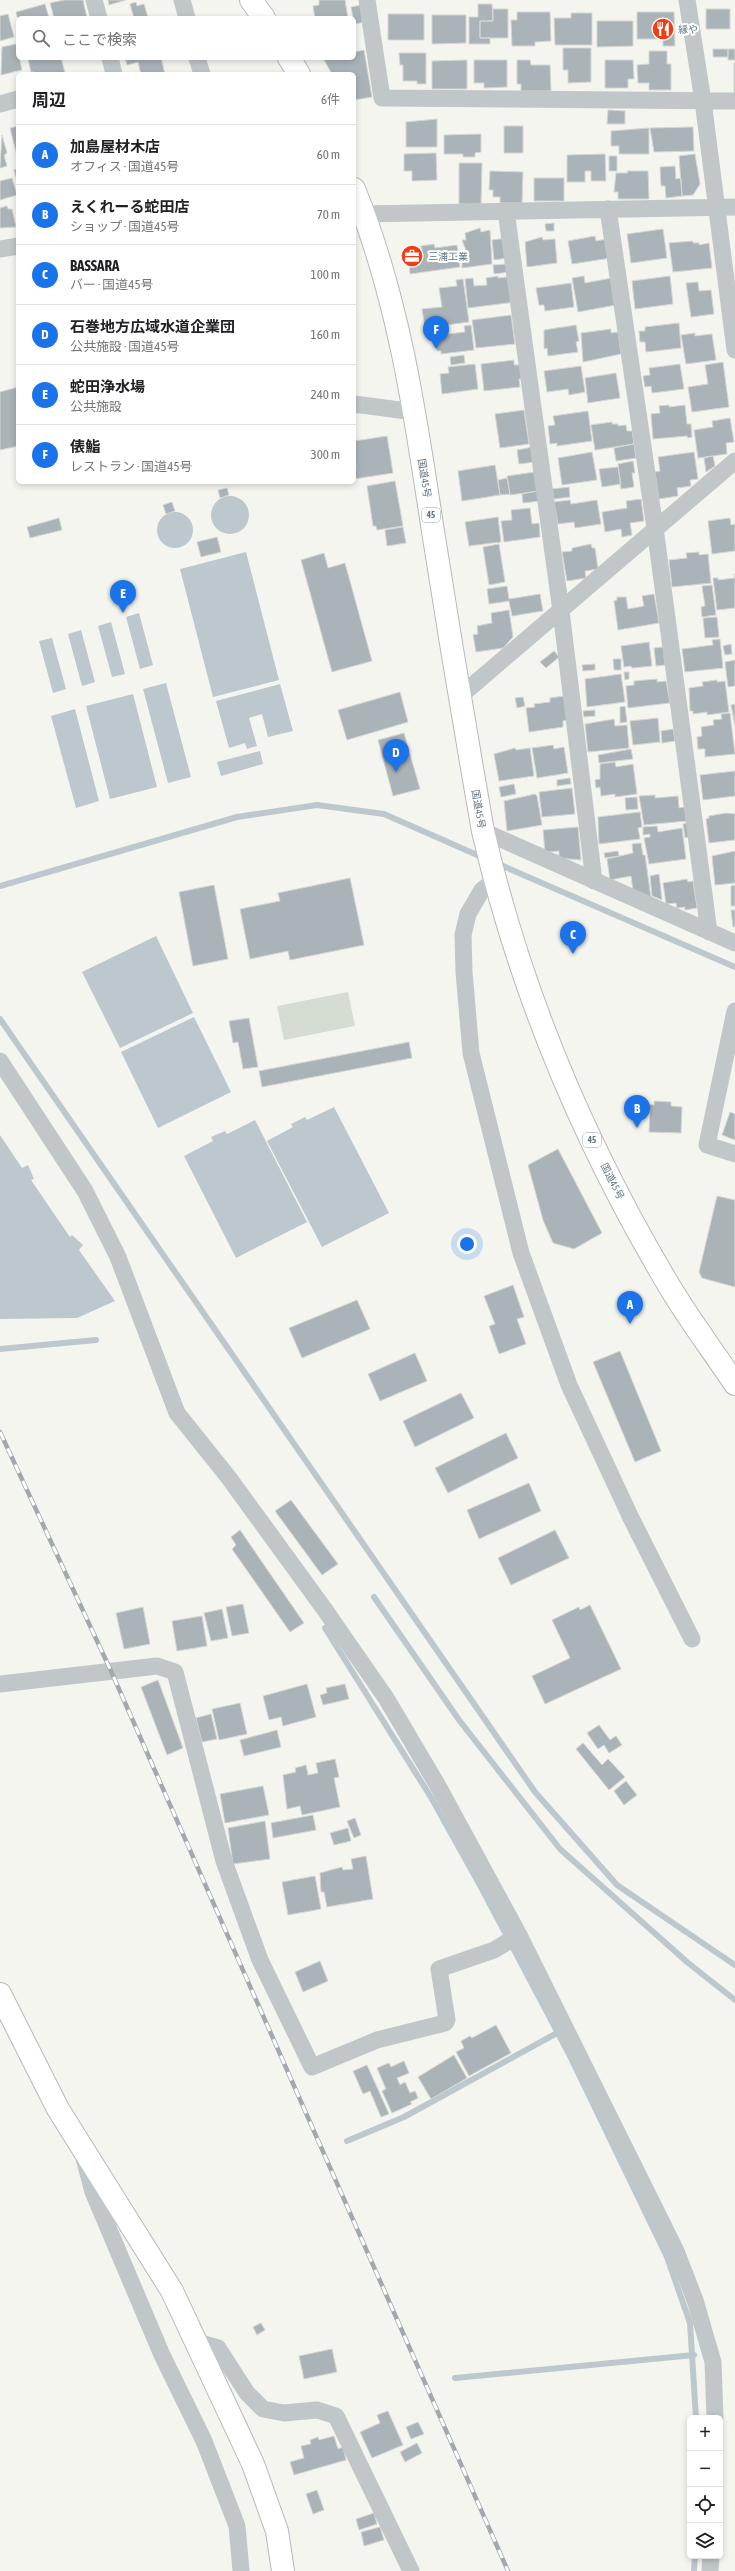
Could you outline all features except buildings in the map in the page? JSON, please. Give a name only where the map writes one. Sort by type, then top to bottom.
[{"type":"main road","points":[[251,0],[263,16]]},
{"type":"main road","points":[[290,60],[298,72]]},
{"type":"main road","name":"国道45号","points":[[356,195],[364,214],[397,329],[414,412],[459,697],[484,838],[493,878],[532,1001],[565,1086],[623,1201],[668,1285],[735,1384]]},
{"type":"main road","points":[[0,1994],[58,2109],[172,2291],[194,2341],[253,2464],[277,2531],[283,2571]]},
{"type":"street","points":[[94,0],[98,16]]},
{"type":"street","points":[[182,0],[186,16]]},
{"type":"street","points":[[368,0],[382,98],[735,101]]},
{"type":"street","points":[[687,0],[703,101],[715,208],[735,350]]},
{"type":"street","points":[[198,60],[202,72]]},
{"type":"street","points":[[0,104],[16,100]]},
{"type":"street","points":[[364,214],[735,207]]},
{"type":"street","points":[[608,209],[655,528],[709,932]]},
{"type":"street","points":[[506,211],[560,611],[594,881]]},
{"type":"street","points":[[0,249],[16,246]]},
{"type":"street","points":[[356,404],[414,412]]},
{"type":"street","points":[[459,697],[735,461]]},
{"type":"street","points":[[484,838],[594,881],[735,943]]},
{"type":"street","points":[[493,878],[482,890],[468,914],[463,935],[464,972],[471,1054],[521,1253],[569,1385],[631,1518],[692,1639]]},
{"type":"street","points":[[735,1011],[708,1145],[735,1154]]},
{"type":"street","points":[[0,1061],[85,1190],[118,1257],[177,1413],[229,1478],[386,1698],[438,1786],[518,1936],[614,2123],[678,2258],[695,2300],[713,2362],[715,2415]]},
{"type":"street","points":[[0,1684],[157,1666],[175,1672],[224,1861],[260,1960],[312,2067],[377,2040],[445,2023],[447,2020],[439,1969],[500,1946],[518,1936]]},
{"type":"street","points":[[81,2146],[93,2192],[162,2355],[204,2441],[237,2526],[241,2571]]},
{"type":"street","points":[[194,2341],[218,2348],[248,2393],[263,2409],[284,2412],[317,2410],[336,2416],[411,2571]]},
{"type":"street","points":[[710,2571],[711,2559]]},
{"type":"shaded area","points":[[230,496],[243,502],[249,515],[243,528],[230,534],[217,528],[211,515],[217,502]]},
{"type":"shaded area","points":[[179,512],[188,517],[192,523],[192,537],[188,543],[179,548],[171,548],[162,543],[158,537],[157,526],[162,517],[168,513]]},
{"type":"shaded area","points":[[246,552],[279,680],[213,697],[180,569]]},
{"type":"shaded area","points":[[139,613],[153,665],[140,669],[126,617]]},
{"type":"shaded area","points":[[111,622],[125,674],[112,677],[98,626]]},
{"type":"shaded area","points":[[81,630],[95,682],[82,686],[68,634]]},
{"type":"shaded area","points":[[52,638],[66,689],[53,693],[39,641]]},
{"type":"shaded area","points":[[166,683],[191,777],[168,783],[143,689]]},
{"type":"shaded area","points":[[280,684],[293,731],[268,737],[262,714],[249,718],[257,746],[247,749],[245,743],[229,748],[216,701]]},
{"type":"shaded area","points":[[133,694],[157,787],[110,799],[86,706]]},
{"type":"shaded area","points":[[75,709],[99,801],[76,808],[51,716]]},
{"type":"shaded area","points":[[260,751],[263,764],[221,776],[217,762]]},
{"type":"shaded area","points":[[156,936],[193,1013],[120,1048],[82,972]]},
{"type":"shaded area","points":[[348,992],[355,1026],[284,1040],[277,1006]]},
{"type":"shaded area","points":[[194,1017],[231,1092],[158,1128],[121,1052]]},
{"type":"shaded area","points":[[334,1107],[389,1213],[322,1247],[267,1141],[293,1127],[291,1124],[305,1117],[307,1120]]},
{"type":"shaded area","points":[[255,1120],[307,1222],[236,1258],[184,1156],[213,1141],[211,1137],[225,1131],[227,1134]]},
{"type":"shaded area","points":[[0,1135],[22,1168],[28,1165],[34,1179],[31,1180],[70,1237],[72,1235],[83,1245],[79,1250],[115,1301],[77,1318],[0,1319]]},
{"type":"waterway","points":[[0,886],[237,817],[317,805],[384,814],[484,858]]},
{"type":"waterway","points":[[496,863],[735,967]]},
{"type":"waterway","points":[[0,1019],[535,1792],[617,1885],[735,1965]]},
{"type":"waterway","points":[[0,1349],[96,1340]]},
{"type":"waterway","points":[[374,1597],[459,1720],[560,1849],[687,1962],[735,2000]]},
{"type":"waterway","points":[[325,1628],[432,1799],[482,1889],[569,2054],[667,2257],[690,2323],[696,2415]]},
{"type":"waterway","points":[[347,2141],[404,2117],[557,2033]]},
{"type":"waterway","points":[[455,2378],[694,2355]]},
{"type":"waterway","points":[[694,2571],[695,2559]]},
{"type":"railway","points":[[0,1432],[111,1671],[508,2571]]},
{"type":"place","name":"縁や","points":[[663,29]]},
{"type":"place","name":"三浦工業","points":[[412,256]]},
{"type":"place","name":"俵鮨","points":[[436,349]]},
{"type":"place","name":"蛇田浄水場","points":[[123,613]]},
{"type":"place","name":"石巻地方広域水道企業団","points":[[396,772]]},
{"type":"place","name":"BASSARA","points":[[573,954]]},
{"type":"place","name":"えくれーる蛇田店","points":[[637,1128]]},
{"type":"place","name":"加島屋材木店","points":[[630,1324]]}]
